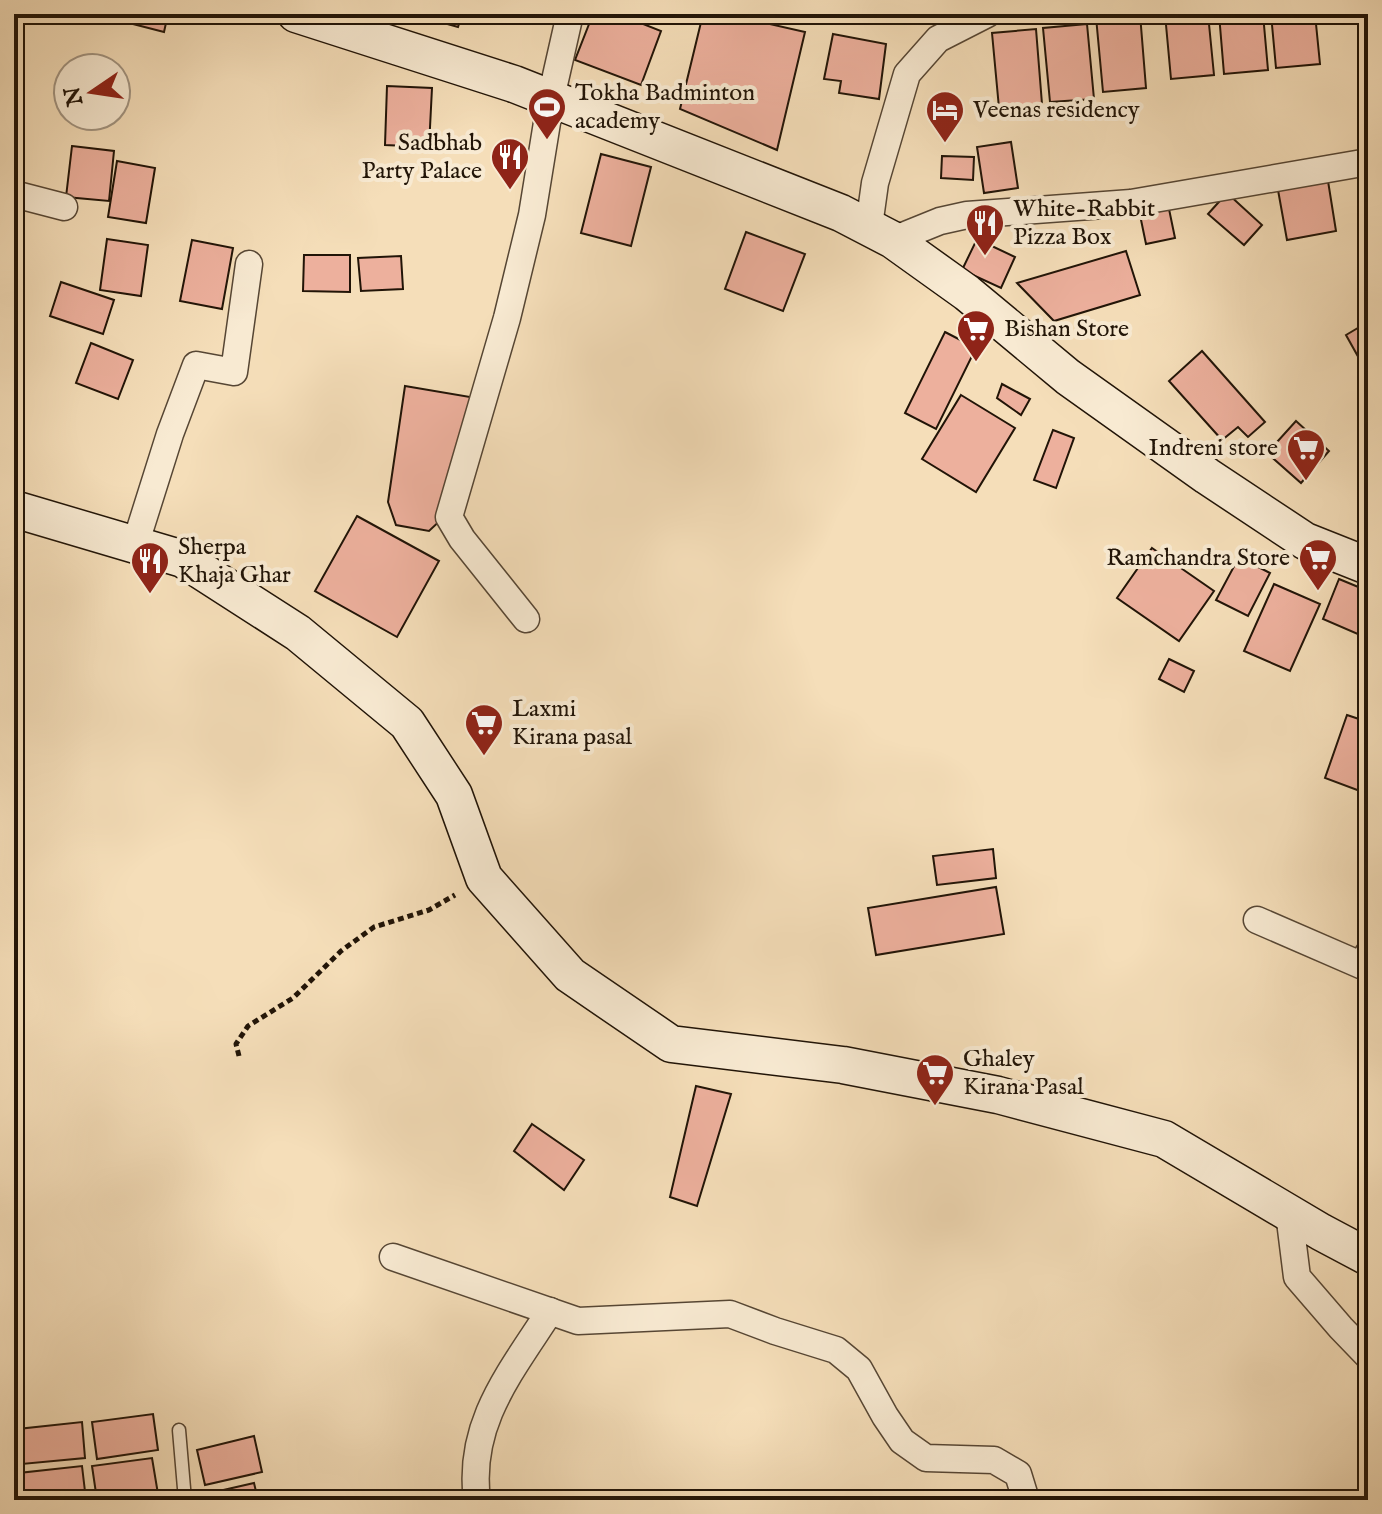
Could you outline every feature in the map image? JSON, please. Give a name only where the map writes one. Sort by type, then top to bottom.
[{"type":"street","points":[[296,14],[514,84],[826,207],[881,233],[967,293],[1068,377],[1207,476],[1305,541],[1368,566]]},
{"type":"street","points":[[526,619],[462,539],[449,517],[507,318],[532,215],[551,98],[570,14]]},
{"type":"street","points":[[881,233],[875,183],[907,74],[938,39],[987,14]]},
{"type":"street","points":[[881,233],[967,215],[1131,203],[1368,162]]},
{"type":"street","points":[[14,194],[64,207]]},
{"type":"street","points":[[135,545],[170,434],[196,365],[234,372],[249,264]]},
{"type":"street","points":[[14,509],[183,559],[298,633],[407,723],[454,795],[484,878],[570,975],[671,1044],[843,1065],[998,1095],[1164,1139],[1368,1257]]},
{"type":"street","points":[[1257,920],[1363,966],[1368,954]]},
{"type":"street","points":[[1289,1213],[1297,1277],[1368,1356]]},
{"type":"street","points":[[393,1257],[578,1321],[730,1314],[836,1350],[859,1369],[902,1441],[926,1458],[994,1460],[1018,1474],[1026,1500]]},
{"type":"street","points":[[477,1500],[476,1454],[490,1407],[550,1311]]},
{"type":"lane","points":[[179,1430],[185,1500]]},
{"type":"path","points":[[239,1056],[236,1044],[248,1026],[293,998],[341,951],[374,927],[429,910],[484,878]]},
{"type":"building","points":[[16,14],[48,14],[47,20],[16,17]]},
{"type":"building","points":[[94,14],[168,14],[164,32]]},
{"type":"building","points":[[412,14],[462,14],[458,27]]},
{"type":"building","points":[[593,14],[618,14],[661,31],[641,85],[575,60]]},
{"type":"building","points":[[703,14],[725,14],[805,32],[777,150],[680,109]]},
{"type":"building","points":[[1140,14],[1146,88],[1103,92],[1096,17]]},
{"type":"building","points":[[1165,14],[1208,14],[1214,75],[1171,79]]},
{"type":"building","points":[[1219,14],[1263,14],[1268,70],[1224,74]]},
{"type":"building","points":[[1271,14],[1315,14],[1320,64],[1276,68]]},
{"type":"building","points":[[1087,24],[1094,99],[1050,102],[1043,28]]},
{"type":"building","points":[[1036,29],[1042,104],[999,108],[992,33]]},
{"type":"building","points":[[833,34],[886,44],[879,99],[839,93],[841,81],[824,79]]},
{"type":"building","points":[[387,86],[432,88],[429,147],[385,145]]},
{"type":"building","points":[[1011,142],[1018,188],[984,193],[977,147]]},
{"type":"building","points":[[72,146],[114,151],[109,201],[66,197]]},
{"type":"building","points":[[601,154],[651,167],[631,246],[581,233]]},
{"type":"building","points":[[942,156],[974,157],[973,180],[941,178]]},
{"type":"building","points":[[117,161],[155,168],[146,223],[108,217]]},
{"type":"building","points":[[1328,181],[1336,231],[1287,240],[1278,190]]},
{"type":"building","points":[[1227,193],[1262,225],[1244,245],[1208,214]]},
{"type":"building","points":[[1169,209],[1175,238],[1146,244],[1140,215]]},
{"type":"building","points":[[746,232],[805,254],[783,311],[725,289]]},
{"type":"building","points":[[107,239],[148,245],[141,296],[100,290]]},
{"type":"building","points":[[977,239],[1015,257],[1001,288],[962,270]]},
{"type":"building","points":[[192,240],[233,248],[222,309],[180,301]]},
{"type":"building","points":[[1126,251],[1140,295],[1054,321],[1017,283]]},
{"type":"building","points":[[304,255],[350,255],[350,292],[303,291]]},
{"type":"building","points":[[401,256],[403,289],[361,291],[358,258]]},
{"type":"building","points":[[61,282],[114,300],[103,334],[50,316]]},
{"type":"building","points":[[1368,322],[1368,368],[1365,369],[1346,335]]},
{"type":"building","points":[[945,332],[976,348],[936,429],[905,413]]},
{"type":"building","points":[[91,343],[133,360],[118,399],[76,383]]},
{"type":"building","points":[[1202,351],[1265,422],[1248,437],[1238,427],[1222,440],[1169,381]]},
{"type":"building","points":[[1002,384],[1030,399],[1021,415],[997,398]]},
{"type":"building","points":[[405,386],[476,398],[445,516],[429,531],[396,525],[388,502]]},
{"type":"building","points":[[961,395],[1015,428],[976,492],[922,459]]},
{"type":"building","points":[[1296,421],[1329,451],[1301,483],[1267,453]]},
{"type":"building","points":[[1053,430],[1074,438],[1056,488],[1034,480]]},
{"type":"building","points":[[357,516],[439,561],[397,637],[315,591]]},
{"type":"building","points":[[1152,548],[1214,591],[1179,641],[1117,598]]},
{"type":"building","points":[[1239,557],[1270,573],[1248,616],[1216,600]]},
{"type":"building","points":[[1339,579],[1368,591],[1367,638],[1323,619]]},
{"type":"building","points":[[1274,584],[1320,604],[1290,671],[1244,651]]},
{"type":"building","points":[[1169,659],[1194,671],[1184,692],[1159,679]]},
{"type":"building","points":[[1347,715],[1368,722],[1368,794],[1325,778]]},
{"type":"building","points":[[993,849],[996,878],[937,885],[933,856]]},
{"type":"building","points":[[996,887],[1004,934],[876,955],[868,908]]},
{"type":"building","points":[[696,1086],[731,1094],[697,1206],[670,1197]]},
{"type":"building","points":[[532,1124],[584,1160],[564,1190],[514,1151]]},
{"type":"building","points":[[153,1414],[158,1450],[97,1459],[92,1422]]},
{"type":"building","points":[[82,1422],[85,1458],[22,1464],[18,1429]]},
{"type":"building","points":[[254,1436],[262,1472],[205,1485],[197,1450]]},
{"type":"building","points":[[152,1458],[158,1494],[97,1500],[92,1466]]},
{"type":"building","points":[[82,1466],[86,1500],[22,1500],[19,1473]]},
{"type":"building","points":[[254,1483],[258,1500],[198,1500],[197,1496]]},
{"type":"place","name":"Tokha Badminton academy","points":[[547,141]]},
{"type":"place","name":"Veenas residency","points":[[945,144]]},
{"type":"place","name":"Sadbhab Party Palace","points":[[510,191]]},
{"type":"place","name":"White-Rabbit Pizza Box","points":[[985,257]]},
{"type":"place","name":"Bishan Store","points":[[976,363]]},
{"type":"place","name":"Indreni store","points":[[1306,482]]},
{"type":"place","name":"Ramchandra Store","points":[[1318,592]]},
{"type":"place","name":"Sherpa Khaja Ghar","points":[[150,595]]},
{"type":"place","name":"Laxmi Kirana pasal","points":[[484,757]]},
{"type":"place","name":"Ghaley Kirana Pasal","points":[[935,1107]]}]
